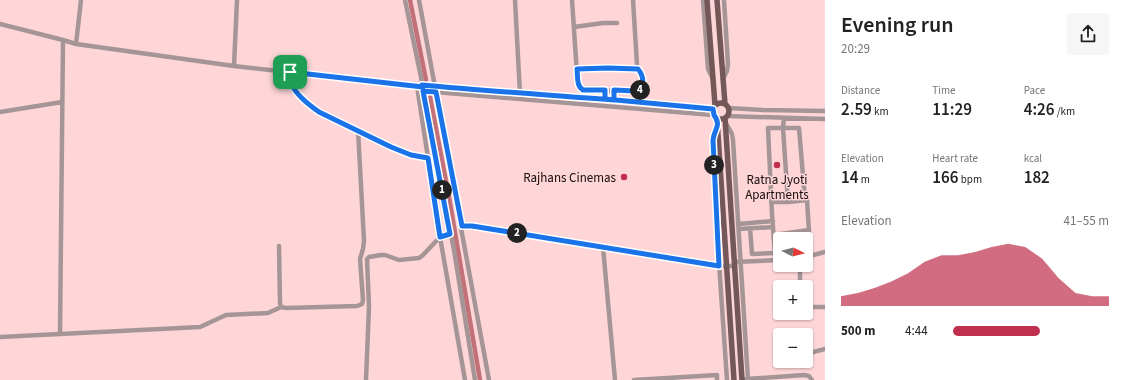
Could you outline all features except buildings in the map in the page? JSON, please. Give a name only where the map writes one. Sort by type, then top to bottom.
[{"type":"main road","points":[[707,0],[715,112],[718,128],[734,380]]},
{"type":"main road","points":[[717,0],[723,79],[726,106],[729,111],[726,119],[745,379]]},
{"type":"main road","points":[[715,112],[720,103],[726,106]]},
{"type":"main road","points":[[715,112],[720,119],[726,119]]},
{"type":"street","points":[[76,44],[81,0]]},
{"type":"street","points":[[234,66],[237,0]]},
{"type":"street","points":[[405,0],[436,156],[475,380]]},
{"type":"street","points":[[419,0],[462,226],[489,380]]},
{"type":"street","points":[[516,0],[520,100]]},
{"type":"street","points":[[572,0],[580,89],[635,91],[641,89],[642,77],[638,69],[633,0]]},
{"type":"street","points":[[703,0],[708,69],[713,79]]},
{"type":"street","points":[[723,79],[727,71],[728,64],[724,0]]},
{"type":"street","points":[[574,27],[603,23],[617,23]]},
{"type":"street","points":[[0,24],[76,44],[234,66],[416,86],[436,92],[520,100],[715,112]]},
{"type":"street","points":[[60,334],[63,40]]},
{"type":"street","points":[[577,69],[638,69]]},
{"type":"street","points":[[290,72],[291,82],[294,88],[311,106],[319,112],[391,147],[411,155],[428,158],[436,156]]},
{"type":"street","points":[[416,86],[465,380]]},
{"type":"street","points":[[423,88],[435,86],[605,99],[715,112]]},
{"type":"street","points":[[605,90],[605,99]]},
{"type":"street","points":[[614,90],[614,100]]},
{"type":"street","points":[[0,112],[62,102]]},
{"type":"street","points":[[726,106],[763,110],[825,111]]},
{"type":"street","points":[[784,118],[783,128],[788,202]]},
{"type":"street","points":[[737,263],[738,226],[733,140],[726,119],[825,119]]},
{"type":"street","points":[[718,128],[714,134],[713,140],[719,266],[727,380]]},
{"type":"street","points":[[774,232],[768,128],[799,128],[809,230],[795,232]]},
{"type":"street","points":[[0,337],[200,327],[226,315],[268,313],[281,307],[357,306],[362,304],[360,259],[364,241],[358,130]]},
{"type":"street","points":[[771,202],[805,200]]},
{"type":"street","points":[[738,226],[773,224]]},
{"type":"street","points":[[738,226],[750,228],[773,224]]},
{"type":"street","points":[[462,226],[472,226],[719,266],[773,260]]},
{"type":"street","points":[[750,228],[752,254],[773,253]]},
{"type":"street","points":[[366,380],[369,306],[367,259],[369,257],[381,255],[399,260],[419,258],[440,237],[450,234]]},
{"type":"street","points":[[279,246],[281,307]]},
{"type":"street","points":[[603,247],[615,380]]},
{"type":"street","points":[[813,255],[825,252]]},
{"type":"street","points":[[813,307],[825,307]]},
{"type":"street","points":[[813,352],[825,349]]},
{"type":"street","points":[[634,380],[693,378],[717,375],[718,380]]},
{"type":"street","points":[[745,379],[804,375],[809,376],[812,380]]},
{"type":"waterway","points":[[410,0],[426,80]]},
{"type":"waterway","points":[[430,97],[449,197],[480,380]]},
{"type":"place","name":"Ratna Jyoti Apartments","points":[[777,165]]},
{"type":"place","name":"Rajhans Cinemas","points":[[624,177]]},
{"type":"route","points":[[290,72],[291,82],[294,88],[311,106],[319,112],[391,147],[411,155],[428,158],[440,237],[450,234],[423,91],[436,92],[462,226],[472,226],[719,266],[713,140],[714,134],[718,128],[717,119],[713,113],[713,109],[605,99],[605,90],[583,90],[580,89],[579,86],[577,69],[638,69],[642,77],[641,89],[635,91],[614,90],[614,100],[422,85],[423,87],[290,72]]}]
